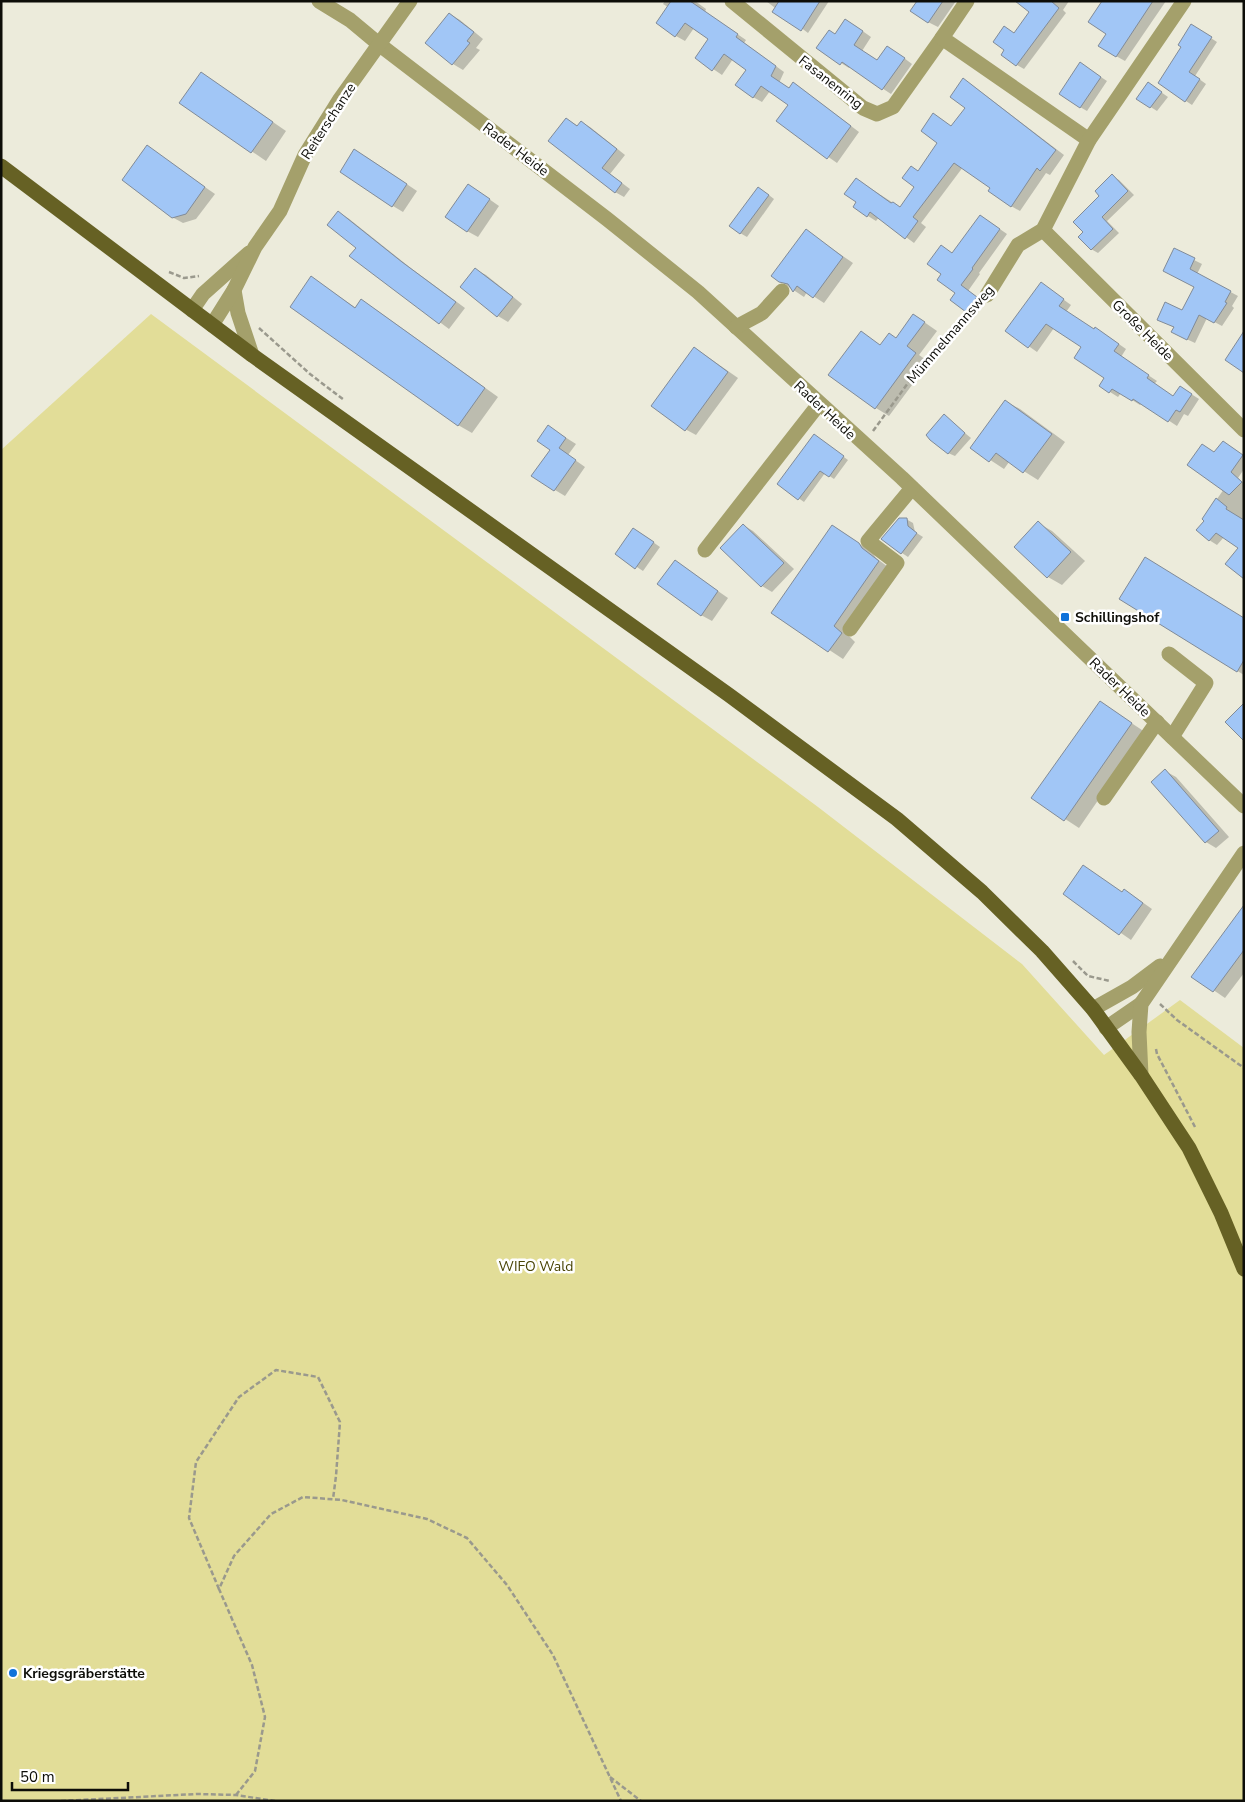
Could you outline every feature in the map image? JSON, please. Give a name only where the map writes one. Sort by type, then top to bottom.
[{"type":"main road","points":[[1,166],[212,325],[729,695],[897,820],[989,899],[1042,951],[1093,1009],[1141,1075],[1188,1148],[1222,1213],[1244,1269]]},
{"type":"street","name":"Rader Heide","points":[[319,1],[350,20],[608,219],[698,292],[912,488],[1244,806]]},
{"type":"street","name":"Reiterschanze","points":[[212,325],[234,290],[255,247],[280,211],[296,172],[310,147],[340,99],[410,1]]},
{"type":"street","name":"Fasanenring","points":[[732,1],[863,108],[877,114],[893,107],[967,1]]},
{"type":"street","points":[[1043,230],[1089,140],[1184,1]]},
{"type":"street","points":[[942,38],[1089,140]]},
{"type":"street","name":"Mümmelmannsweg","points":[[987,295],[1018,245],[1043,230]]},
{"type":"street","name":"Große Heide","points":[[1043,230],[1244,430]]},
{"type":"street","name":"Reiterschanze","points":[[192,310],[203,294],[255,247]]},
{"type":"street","points":[[234,290],[238,312],[252,354]]},
{"type":"street","points":[[736,327],[762,313],[782,291]]},
{"type":"street","points":[[705,550],[819,404]]},
{"type":"street","points":[[850,629],[897,563],[868,541],[912,488]]},
{"type":"street","points":[[1169,654],[1206,683],[1172,737]]},
{"type":"street","points":[[1104,798],[1157,722]]},
{"type":"street","points":[[1106,1028],[1141,1004],[1244,853]]},
{"type":"street","points":[[1093,1009],[1132,987],[1170,960]]},
{"type":"street","points":[[1141,1004],[1139,1032],[1141,1075]]},
{"type":"path","name":"Mümmelmannsweg","points":[[863,444],[919,368],[987,295]]},
{"type":"path","points":[[1160,1003],[1177,1020],[1244,1068]]},
{"type":"path","points":[[1156,1046],[1157,1054],[1196,1128]]},
{"type":"path","points":[[236,1795],[255,1771],[265,1717],[252,1665],[189,1518],[196,1462],[239,1397],[276,1370],[318,1377],[340,1422],[336,1476],[332,1499]]},
{"type":"path","points":[[219,1589],[234,1556],[271,1514],[302,1496],[332,1499],[427,1519],[467,1538],[507,1585],[553,1655],[621,1801]]},
{"type":"path","points":[[610,1777],[641,1801]]},
{"type":"path","points":[[61,1801],[122,1800],[197,1794],[236,1795],[275,1801]]},
{"type":"green space","name":"WIFO Wald","points":[[151,314],[818,807],[1022,964],[1104,1055],[1180,1000],[1244,1048],[1244,1801],[1,1801],[1,450]]},
{"type":"building","points":[[671,1],[690,1],[738,34],[736,37],[776,66],[771,76],[789,88],[793,82],[851,126],[827,159],[776,121],[788,105],[761,86],[753,98],[735,85],[746,70],[724,54],[712,71],[695,58],[708,39],[685,23],[675,37],[656,23]]},
{"type":"building","points":[[779,1],[820,1],[801,31],[772,12]]},
{"type":"building","points":[[917,1],[943,1],[928,23],[910,11]]},
{"type":"building","points":[[1015,1],[1051,1],[1059,8],[1016,66],[1001,55],[1004,50],[993,42],[1004,26],[1014,33],[1029,12]]},
{"type":"building","points":[[1102,1],[1153,1],[1116,57],[1098,46],[1106,34],[1088,22]]},
{"type":"building","points":[[449,13],[474,32],[467,41],[470,43],[452,65],[425,43]]},
{"type":"building","points":[[845,19],[863,31],[854,45],[877,60],[887,46],[905,58],[882,90],[842,62],[840,65],[816,48],[829,30],[835,34]]},
{"type":"building","points":[[1191,24],[1212,37],[1189,72],[1200,79],[1185,102],[1158,83],[1181,47],[1178,45]]},
{"type":"building","points":[[1080,62],[1101,77],[1080,108],[1059,94]]},
{"type":"building","points":[[201,72],[273,122],[251,153],[179,103]]},
{"type":"building","points":[[963,78],[1056,150],[1040,171],[1037,168],[1011,207],[988,191],[990,188],[954,163],[913,217],[918,221],[905,239],[870,212],[867,217],[853,207],[856,202],[844,194],[856,178],[891,203],[893,202],[900,207],[914,187],[902,178],[911,166],[918,171],[937,143],[921,131],[933,113],[951,126],[965,108],[950,97]]},
{"type":"building","points":[[1148,82],[1162,92],[1150,108],[1136,99]]},
{"type":"building","points":[[566,118],[577,126],[581,121],[617,149],[602,168],[622,183],[615,193],[548,141]]},
{"type":"building","points":[[147,145],[205,187],[186,214],[172,218],[122,180]]},
{"type":"building","points":[[354,149],[407,184],[392,207],[340,172]]},
{"type":"building","points":[[1112,174],[1128,191],[1102,217],[1113,229],[1091,250],[1078,237],[1083,232],[1073,222],[1099,196],[1095,191]]},
{"type":"building","points":[[468,184],[490,199],[467,232],[445,217]]},
{"type":"building","points":[[758,187],[769,195],[740,234],[729,226]]},
{"type":"building","points":[[338,211],[456,302],[439,324],[349,256],[356,248],[327,225]]},
{"type":"building","points":[[980,215],[1000,229],[961,285],[977,297],[966,312],[950,300],[955,293],[937,280],[941,274],[927,264],[941,245],[952,253]]},
{"type":"building","points":[[806,229],[843,257],[813,298],[797,286],[793,292],[788,284],[779,282],[771,276]]},
{"type":"building","points":[[1174,248],[1195,258],[1190,269],[1231,291],[1225,302],[1227,303],[1214,323],[1199,315],[1187,340],[1171,332],[1174,327],[1157,320],[1165,302],[1182,310],[1194,287],[1163,271]]},
{"type":"building","points":[[475,268],[513,297],[497,317],[460,287]]},
{"type":"building","points":[[311,276],[355,308],[361,299],[485,388],[458,426],[290,307]]},
{"type":"building","points":[[1041,282],[1064,299],[1059,306],[1094,329],[1095,327],[1119,344],[1114,351],[1149,375],[1147,378],[1173,396],[1180,386],[1192,394],[1180,412],[1176,410],[1168,422],[1133,399],[1132,401],[1112,389],[1109,393],[1099,386],[1104,378],[1074,358],[1081,347],[1046,324],[1028,348],[1005,331]]},
{"type":"building","points":[[913,314],[925,322],[907,346],[916,353],[875,409],[828,375],[861,331],[880,345],[889,333],[896,338]]},
{"type":"building","points":[[1244,331],[1244,373],[1225,360]]},
{"type":"building","points":[[694,347],[728,372],[685,431],[651,406]]},
{"type":"building","points":[[1005,400],[1052,434],[1023,473],[996,453],[989,462],[970,448]]},
{"type":"building","points":[[944,414],[965,433],[948,454],[926,435]]},
{"type":"building","points":[[548,425],[566,438],[559,448],[576,460],[554,491],[531,476],[550,450],[537,441]]},
{"type":"building","points":[[814,434],[844,456],[829,477],[820,471],[798,500],[777,484]]},
{"type":"building","points":[[1223,441],[1243,455],[1231,472],[1242,482],[1229,495],[1187,465],[1202,444],[1214,452]]},
{"type":"building","points":[[1216,498],[1227,507],[1226,509],[1244,520],[1244,579],[1225,564],[1238,548],[1216,533],[1209,541],[1196,530],[1204,521],[1202,519]]},
{"type":"building","points":[[899,518],[907,518],[908,526],[917,533],[901,554],[881,539]]},
{"type":"building","points":[[1038,521],[1071,552],[1047,578],[1014,547]]},
{"type":"building","points":[[743,524],[784,563],[761,587],[720,548]]},
{"type":"building","points":[[832,525],[859,543],[862,548],[879,561],[834,626],[842,633],[828,652],[771,613]]},
{"type":"building","points":[[633,528],[654,542],[635,569],[615,554]]},
{"type":"building","points":[[1145,557],[1244,618],[1244,660],[1237,672],[1119,599]]},
{"type":"building","points":[[675,560],[718,591],[701,616],[657,584]]},
{"type":"building","points":[[1100,701],[1132,723],[1064,821],[1031,798]]},
{"type":"building","points":[[1244,703],[1244,741],[1225,722]]},
{"type":"building","points":[[1165,769],[1219,831],[1205,843],[1151,782]]},
{"type":"building","points":[[1083,865],[1122,892],[1124,889],[1143,903],[1119,935],[1063,894]]},
{"type":"building","points":[[1244,905],[1244,950],[1213,992],[1191,977]]},
{"type":"place","name":"Schillingshof","points":[[1065,617]]},
{"type":"place","name":"Kriegsgräberstätte","points":[[13,1673]]}]
